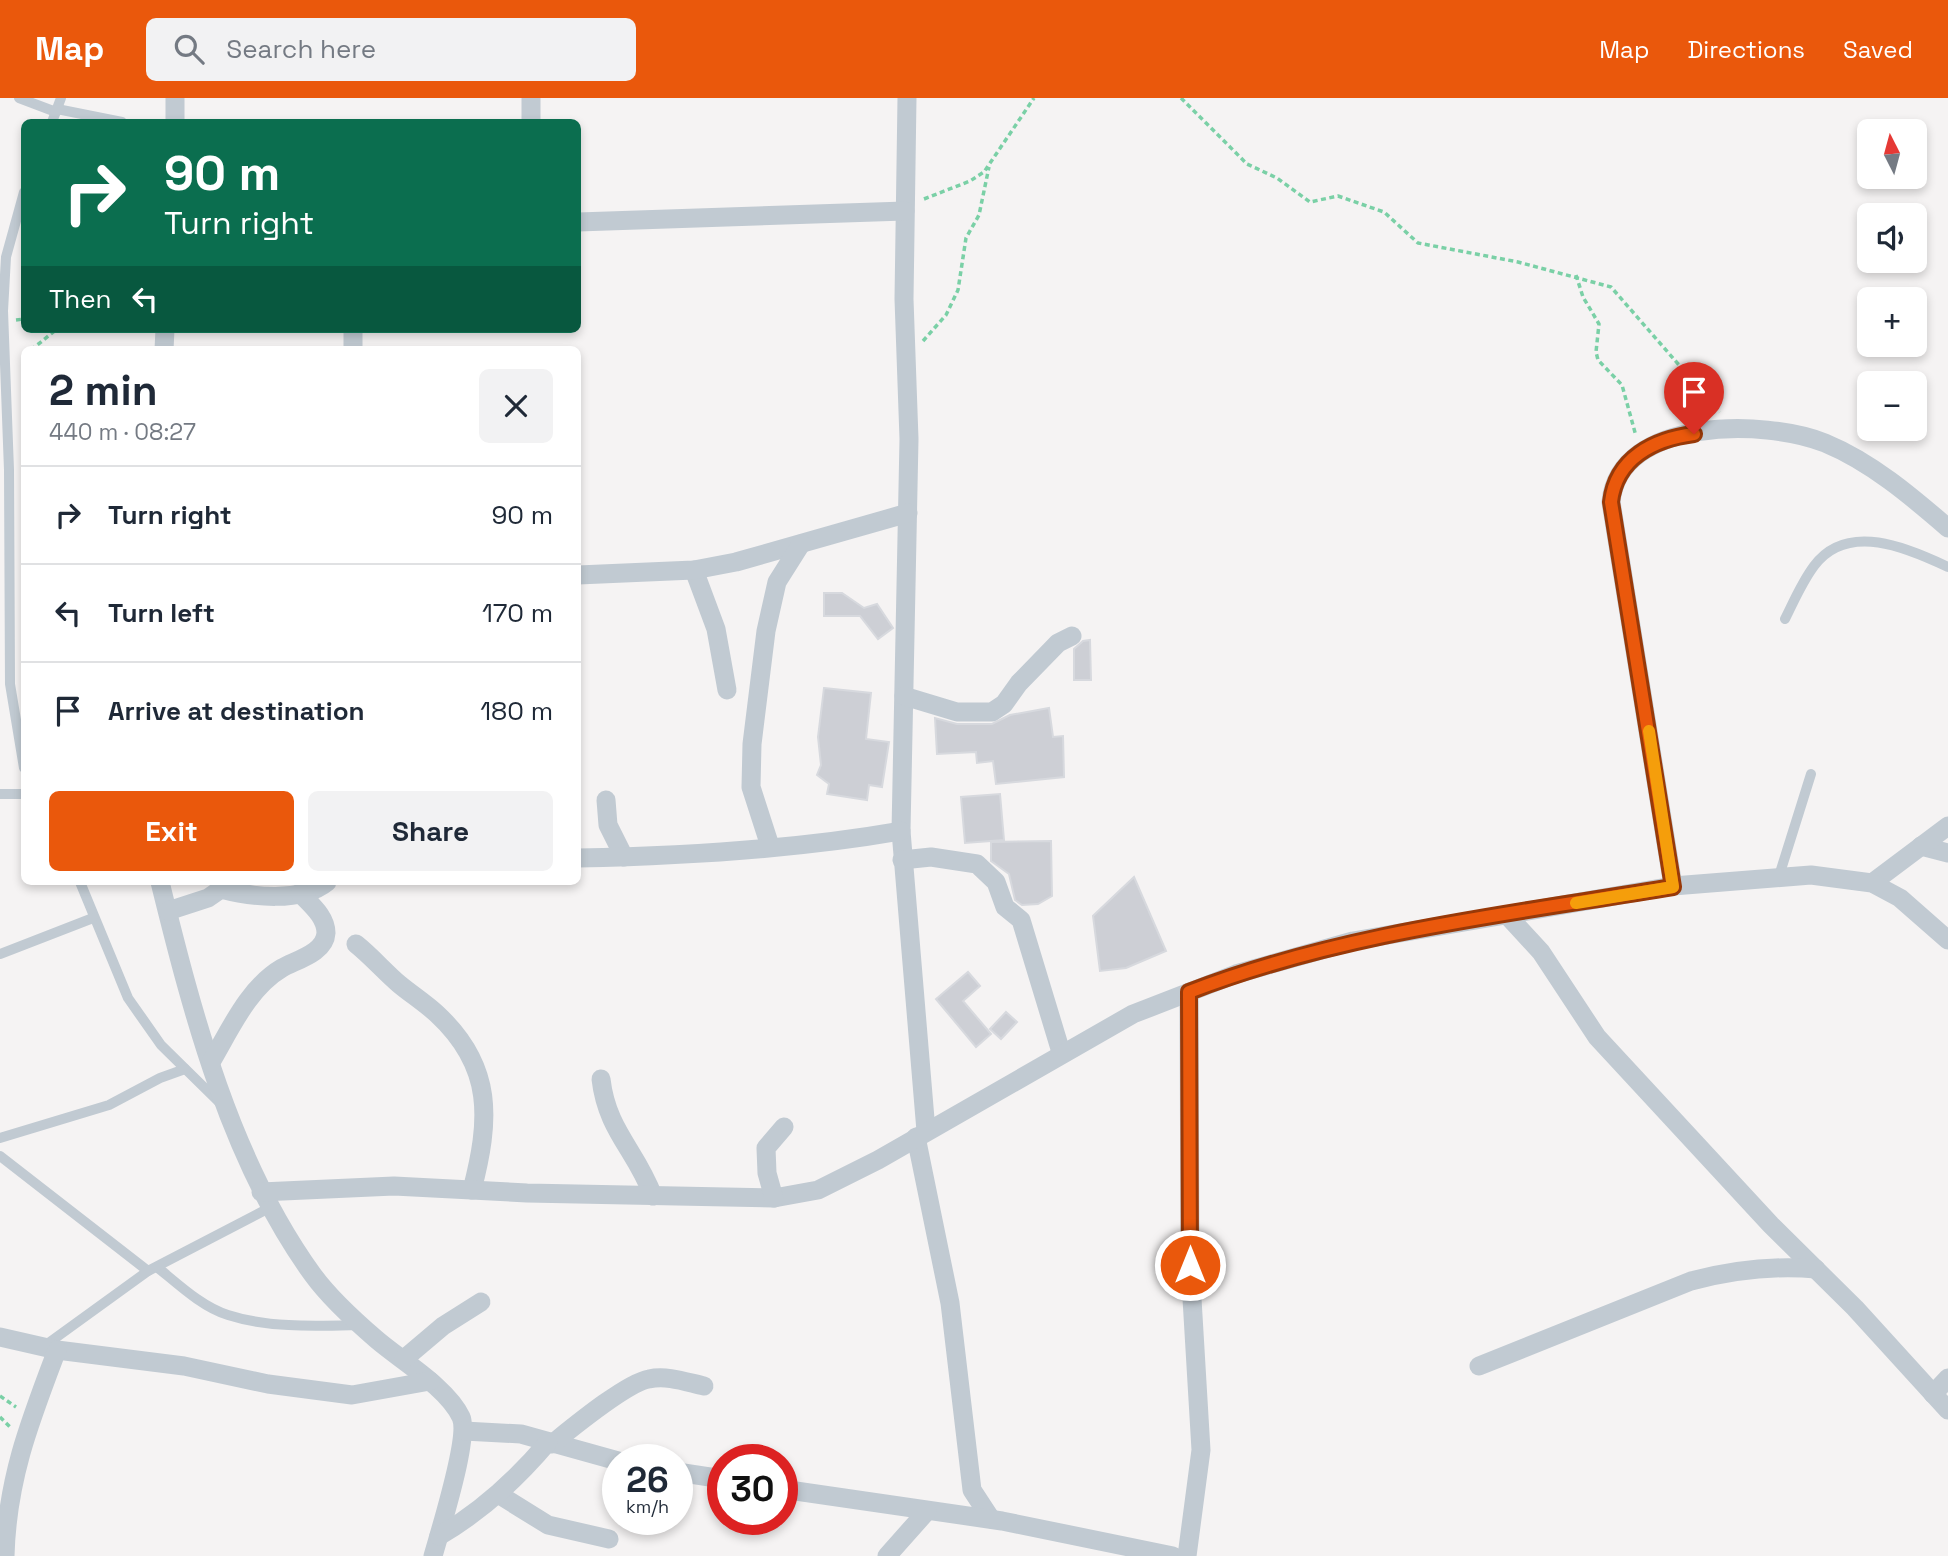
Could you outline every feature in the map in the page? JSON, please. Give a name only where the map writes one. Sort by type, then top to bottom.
[{"type":"street","points":[[175,98],[175,119]]},
{"type":"street","points":[[531,98],[531,119]]},
{"type":"street","points":[[907,98],[905,208],[908,513],[902,860],[921,1134],[950,1303],[965,1453],[972,1490],[991,1519]]},
{"type":"street","points":[[581,222],[905,208]]},
{"type":"street","points":[[1673,887],[1611,502],[1613,483],[1640,451],[1670,437],[1735,430],[1796,434],[1825,443],[1855,458],[1907,492],[1948,528]]},
{"type":"street","points":[[581,575],[694,570],[800,544],[908,513]]},
{"type":"street","points":[[770,846],[751,787],[752,744],[766,631],[777,582],[800,544]]},
{"type":"street","points":[[694,570],[716,629],[727,690]]},
{"type":"street","points":[[904,696],[957,712],[992,712],[1004,704],[1019,683],[1058,643],[1072,636]]},
{"type":"street","points":[[606,800],[608,825],[624,857]]},
{"type":"street","points":[[1872,883],[1948,826]]},
{"type":"street","points":[[581,858],[855,839],[901,831]]},
{"type":"street","points":[[1921,846],[1948,853]]},
{"type":"street","points":[[902,860],[931,857],[978,864],[996,882],[1005,907],[1021,920],[1062,1052]]},
{"type":"street","points":[[266,1199],[394,1186],[774,1198],[818,1190],[1133,1014],[1236,974],[1353,941],[1673,887],[1811,874],[1872,883],[1900,898],[1948,940]]},
{"type":"street","points":[[161,885],[190,1004],[231,1115],[266,1199],[314,1276],[362,1325],[430,1381],[461,1417],[464,1430],[433,1556]]},
{"type":"street","points":[[167,911],[208,898],[221,889],[242,896],[300,893],[320,885]]},
{"type":"street","points":[[211,1062],[256,989],[281,969],[307,956],[321,945],[326,934],[320,914],[300,893]]},
{"type":"street","points":[[1507,915],[1541,952],[1597,1037],[1948,1410]]},
{"type":"street","points":[[356,944],[436,1013],[458,1036],[473,1062],[483,1088],[486,1107],[483,1147],[472,1190]]},
{"type":"street","points":[[1187,1556],[1201,1450],[1190,1265],[1189,992]]},
{"type":"street","points":[[601,1079],[609,1119],[639,1166],[653,1196]]},
{"type":"street","points":[[774,1198],[767,1173],[766,1148],[784,1127]]},
{"type":"street","points":[[1479,1366],[1691,1281],[1727,1272],[1781,1266],[1816,1269]]},
{"type":"street","points":[[404,1359],[443,1326],[481,1302]]},
{"type":"street","points":[[0,1337],[50,1349],[184,1366],[268,1384],[352,1395],[430,1381]]},
{"type":"street","points":[[5,1556],[6,1519],[20,1447],[50,1349]]},
{"type":"street","points":[[439,1535],[461,1523],[499,1494],[550,1443],[591,1412],[647,1379],[668,1378],[704,1386]]},
{"type":"street","points":[[1933,1394],[1948,1378]]},
{"type":"street","points":[[464,1430],[522,1434],[602,1457]]},
{"type":"street","points":[[798,1491],[991,1519],[1173,1556]]},
{"type":"street","points":[[499,1494],[548,1525],[609,1539]]},
{"type":"street","points":[[887,1556],[927,1511]]},
{"type":"lane","points":[[19,98],[55,115],[93,119]]},
{"type":"lane","points":[[55,115],[61,98]]},
{"type":"lane","points":[[21,203],[6,257],[2,330],[10,684],[21,750]]},
{"type":"lane","points":[[1785,619],[1815,565],[1833,549],[1856,541],[1911,549],[1948,567]]},
{"type":"lane","points":[[1779,876],[1811,774]]},
{"type":"lane","points":[[0,794],[21,794]]},
{"type":"lane","points":[[81,885],[128,998],[161,1045],[231,1115]]},
{"type":"lane","points":[[0,954],[93,918]]},
{"type":"lane","points":[[0,1138],[109,1105],[139,1088],[185,1069]]},
{"type":"lane","points":[[0,1156],[152,1269],[227,1315],[279,1324],[362,1325]]},
{"type":"lane","points":[[50,1349],[152,1269],[266,1199]]},
{"type":"path","points":[[905,208],[970,181],[989,167],[1034,98]]},
{"type":"path","points":[[1181,98],[1247,163],[1277,178],[1310,202],[1338,196],[1384,212],[1418,243],[1576,275],[1611,287],[1735,430]]},
{"type":"path","points":[[906,356],[946,315],[958,290],[966,238],[979,215],[989,167]]},
{"type":"path","points":[[1576,275],[1583,297],[1599,324],[1595,352],[1598,360],[1622,385],[1640,451]]},
{"type":"path","points":[[37,346],[52,333]]},
{"type":"building","points":[[824,593],[842,593],[864,608],[877,604],[893,628],[878,639],[860,616],[824,616]]},
{"type":"building","points":[[1090,640],[1091,680],[1074,680],[1074,649],[1083,641]]},
{"type":"building","points":[[824,688],[871,693],[866,739],[889,742],[882,787],[869,785],[867,800],[827,794],[829,784],[817,775],[821,765],[818,737]]},
{"type":"building","points":[[1049,708],[1053,737],[1063,736],[1064,777],[996,784],[993,761],[977,763],[976,752],[937,754],[935,718],[957,724],[992,724],[1010,715]]},
{"type":"building","points":[[1000,794],[1004,840],[965,843],[961,797]]},
{"type":"building","points":[[1051,841],[1052,896],[1038,904],[1022,905],[1015,900],[1009,874],[991,861],[991,842]]},
{"type":"building","points":[[1134,877],[1166,951],[1126,968],[1100,971],[1093,916]]},
{"type":"building","points":[[968,972],[980,986],[963,1001],[991,1034],[976,1047],[936,999]]},
{"type":"building","points":[[1006,1012],[1017,1022],[1001,1039],[990,1029]]},
{"type":"slow traffic","points":[[1576,903],[1673,887],[1649,731]]},
{"type":"route","points":[[1190,1265],[1189,992],[1236,974],[1353,941],[1673,887],[1659,809],[1652,743],[1639,682],[1611,502],[1613,483],[1620,471],[1640,451],[1670,437],[1694,434]]}]
